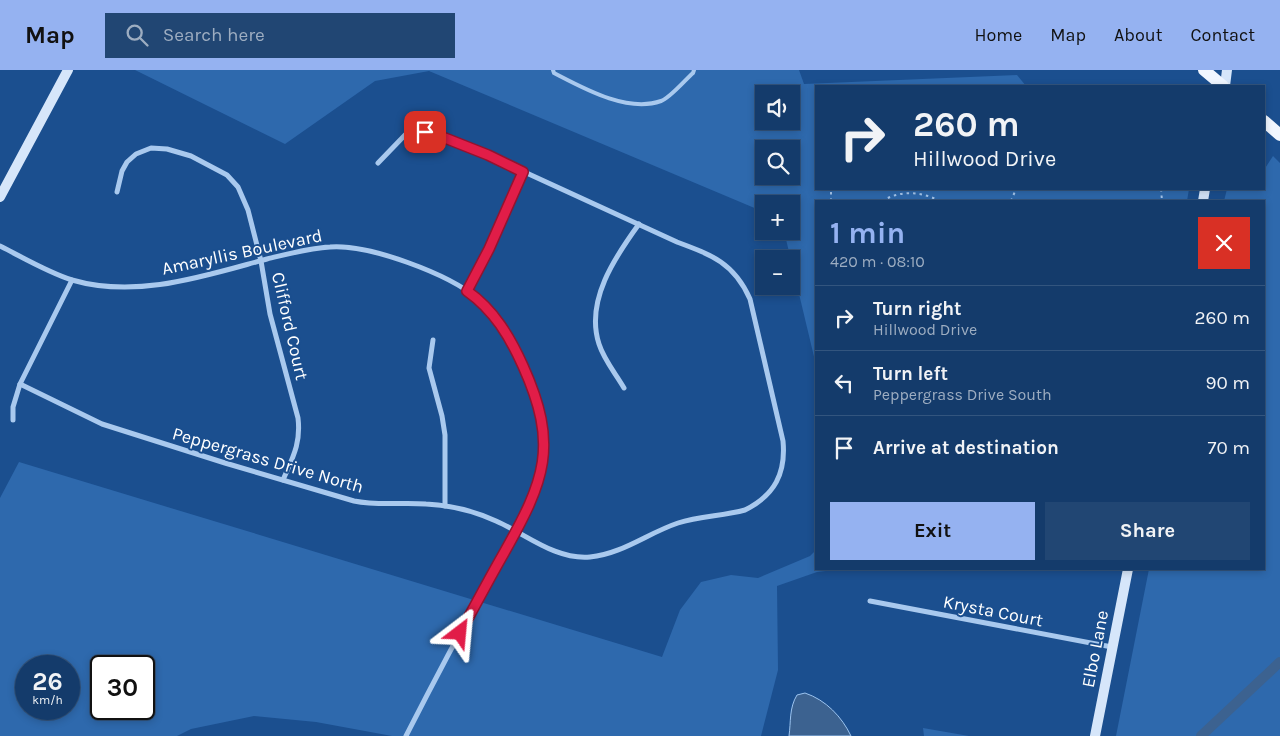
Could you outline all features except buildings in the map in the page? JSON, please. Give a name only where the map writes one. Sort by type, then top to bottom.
[{"type":"main road","points":[[1204,70],[1223,85]]},
{"type":"main road","points":[[1265,122],[1280,135]]},
{"type":"street","points":[[0,197],[68,70]]},
{"type":"street","points":[[1224,85],[1227,70]]},
{"type":"street","name":"Peppergrass Drive North","points":[[20,384],[102,424],[342,499],[366,504],[445,506],[485,516],[563,554],[580,557],[600,555],[621,548],[678,523],[745,510],[771,491],[781,472],[784,451],[783,440],[754,310],[741,280],[726,265],[718,259],[488,155],[425,132],[415,132],[405,136],[378,163]]},
{"type":"street","name":"Clifford Court","points":[[117,192],[122,171],[127,162],[143,150],[151,148],[167,148],[183,153],[227,174],[238,187],[248,210],[261,261],[268,304],[299,426],[297,449],[283,480]]},
{"type":"street","points":[[467,291],[489,249],[523,172]]},
{"type":"street","points":[[624,388],[602,353],[599,344],[596,314],[600,294],[619,252],[639,224]]},
{"type":"street","name":"Amaryllis Boulevard","points":[[0,246],[49,271],[72,280],[114,288],[147,287],[180,281],[317,248],[352,247],[385,255],[446,279],[467,291],[485,306],[504,330],[531,383],[540,410],[544,453],[539,482],[516,531],[406,736]]},
{"type":"street","points":[[13,420],[13,407],[20,384],[72,280]]},
{"type":"street","points":[[433,340],[429,368],[439,402],[445,435],[445,506]]},
{"type":"street","name":"Elbo Lane","points":[[1095,736],[1128,570]]},
{"type":"street","name":"Krysta Court","points":[[870,601],[1112,647]]},
{"type":"lane","points":[[553,70],[554,73],[595,93],[625,103],[642,104],[662,101],[694,70]]},
{"type":"path","points":[[884,200],[892,196],[912,192],[938,200]]},
{"type":"shaded area","points":[[135,70],[799,70],[804,84],[1017,75],[1025,85],[815,85],[815,190],[1189,190],[1187,200],[815,200],[815,361],[799,295],[800,250],[789,250],[786,240],[800,240],[800,195],[755,195],[755,208],[429,71],[375,81],[285,144]]},
{"type":"shaded area","points":[[1273,156],[1280,163],[1280,736],[1116,736],[1149,570],[1265,570],[1265,200],[1224,200],[1227,190],[1265,190],[1265,168]]},
{"type":"shaded area","points":[[19,462],[662,657],[680,610],[701,582],[731,575],[758,578],[810,556],[815,551],[815,570],[834,570],[817,572],[777,586],[778,670],[761,736],[392,736],[316,722],[254,716],[191,729],[177,736],[0,736],[0,498]]},
{"type":"shaded area","points":[[805,693],[820,700],[832,710],[843,722],[851,736],[789,736],[791,710],[794,700],[797,695]]},
{"type":"shaded area","points":[[923,728],[969,736],[924,736]]},
{"type":"waterway","points":[[1201,736],[1280,662]]},
{"type":"route","points":[[425,132],[435,134],[488,155],[523,172],[489,249],[467,291],[474,295],[495,317],[519,357],[536,397],[544,438],[542,467],[539,482],[533,496],[513,537],[460,633]]}]
